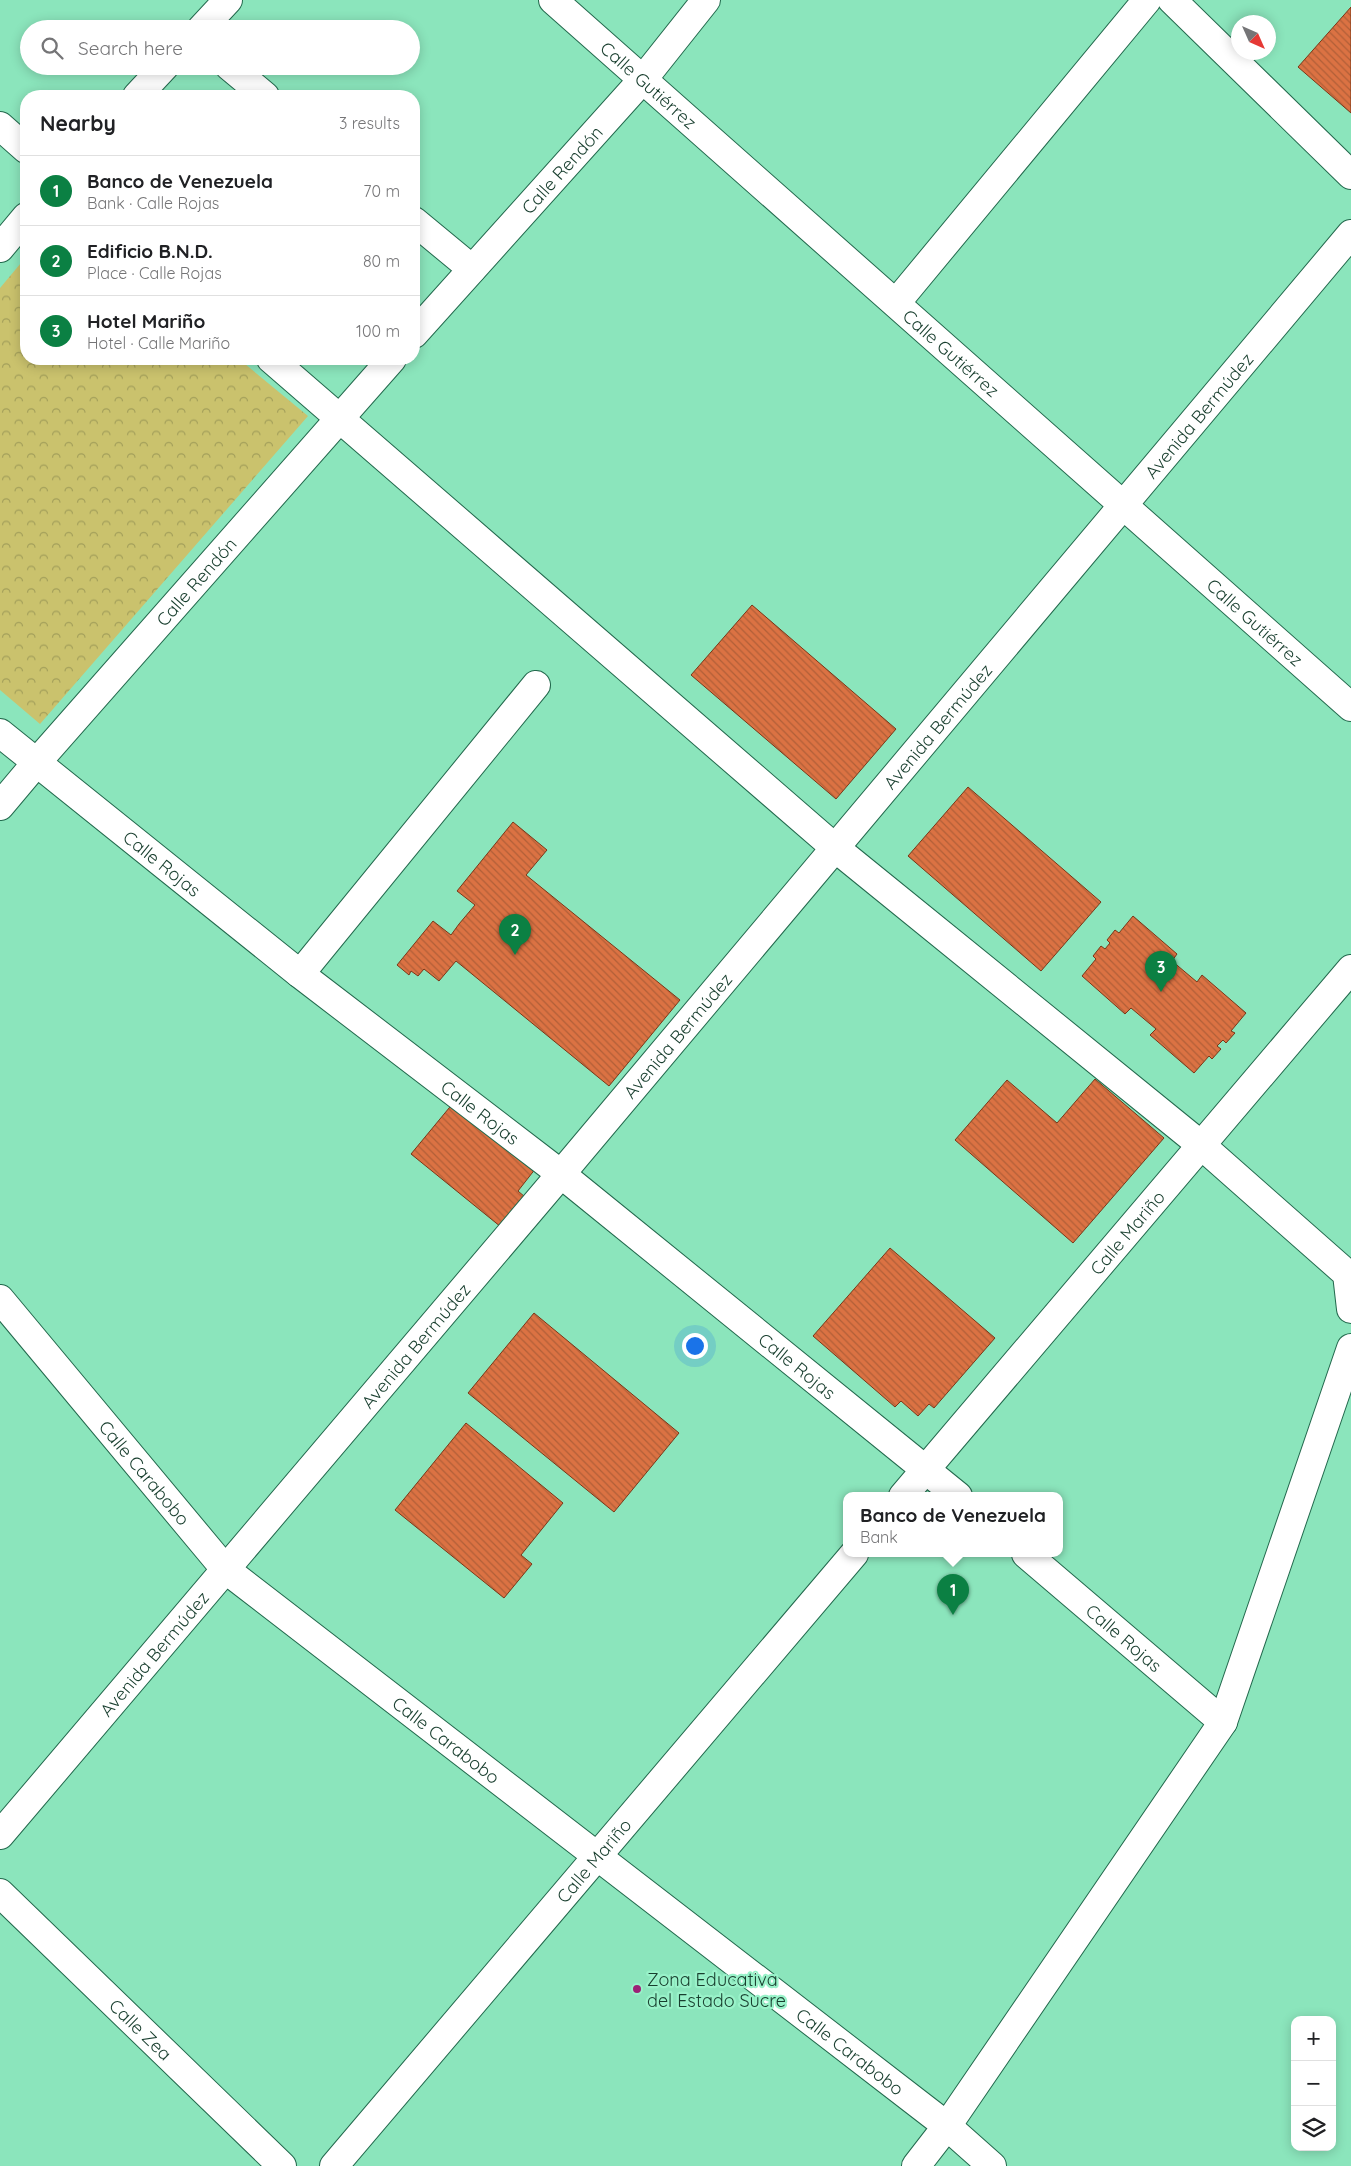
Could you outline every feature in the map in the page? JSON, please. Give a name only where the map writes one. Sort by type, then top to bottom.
[{"type":"street","points":[[209,20],[228,0]]},
{"type":"street","name":"Calle Gutiérrez","points":[[553,0],[644,78],[1351,707]]},
{"type":"street","name":"Calle Rendón","points":[[420,327],[644,78],[706,0]]},
{"type":"street","points":[[896,303],[1147,0]]},
{"type":"street","points":[[1172,0],[1351,175]]},
{"type":"street","points":[[143,90],[157,75]]},
{"type":"street","points":[[240,75],[258,90]]},
{"type":"street","points":[[0,126],[20,144]]},
{"type":"street","points":[[0,248],[20,224]]},
{"type":"street","points":[[420,226],[472,269]]},
{"type":"street","name":"Avenida Bermúdez","points":[[0,1835],[561,1174],[1351,234]]},
{"type":"street","points":[[278,365],[834,847],[1201,1145],[1347,1274],[1351,1309]]},
{"type":"street","name":"Calle Rendón","points":[[0,806],[387,365]]},
{"type":"street","points":[[300,974],[536,685]]},
{"type":"street","name":"Calle Rojas","points":[[0,733],[300,974],[561,1174],[953,1492]]},
{"type":"street","name":"Calle Mariño","points":[[906,1492],[1351,969]]},
{"type":"street","name":"Calle Carabobo","points":[[0,1299],[225,1569],[947,2126],[992,2166]]},
{"type":"street","points":[[916,2166],[947,2126],[1223,1722],[1351,1348]]},
{"type":"street","name":"Calle Mariño","points":[[334,2166],[851,1557]]},
{"type":"street","name":"Calle Rojas","points":[[1030,1557],[1223,1722]]},
{"type":"street","name":"Calle Zea","points":[[0,1893],[282,2166]]},
{"type":"green space","points":[[20,264],[20,365],[246,365],[308,416],[40,724],[0,690],[0,288]]},
{"type":"building","points":[[1351,7],[1351,113],[1298,67]]},
{"type":"building","points":[[752,605],[896,729],[836,799],[691,675]]},
{"type":"building","points":[[968,787],[1101,902],[1041,971],[908,856]]},
{"type":"building","points":[[513,822],[547,850],[526,875],[680,1000],[609,1086],[456,961],[439,981],[424,969],[418,976],[411,971],[409,975],[397,965],[433,921],[451,935],[475,905],[457,891]]},
{"type":"building","points":[[1133,916],[1177,954],[1172,961],[1197,982],[1202,975],[1246,1013],[1231,1031],[1235,1033],[1226,1043],[1223,1040],[1217,1046],[1221,1049],[1212,1059],[1209,1056],[1194,1073],[1150,1035],[1156,1029],[1131,1008],[1125,1014],[1082,976],[1096,959],[1093,956],[1101,946],[1105,949],[1110,943],[1107,940],[1115,930],[1119,933]]},
{"type":"building","points":[[1095,1079],[1164,1138],[1073,1243],[955,1140],[1007,1080],[1057,1123]]},
{"type":"building","points":[[454,1102],[536,1168],[518,1191],[525,1197],[501,1227],[411,1154]]},
{"type":"building","points":[[890,1248],[995,1338],[934,1408],[929,1404],[918,1416],[901,1401],[895,1407],[813,1336]]},
{"type":"building","points":[[534,1313],[679,1433],[614,1512],[468,1393]]},
{"type":"building","points":[[466,1423],[563,1503],[521,1555],[532,1564],[504,1598],[395,1510]]},
{"type":"place","name":"Edificio B.N.D.","points":[[515,955]]},
{"type":"place","name":"Hotel Mariño","points":[[1161,992]]},
{"type":"place","name":"Banco de Venezuela","points":[[953,1615]]},
{"type":"place","name":"Zona Educativa del Estado Sucre","points":[[637,1989]]}]
